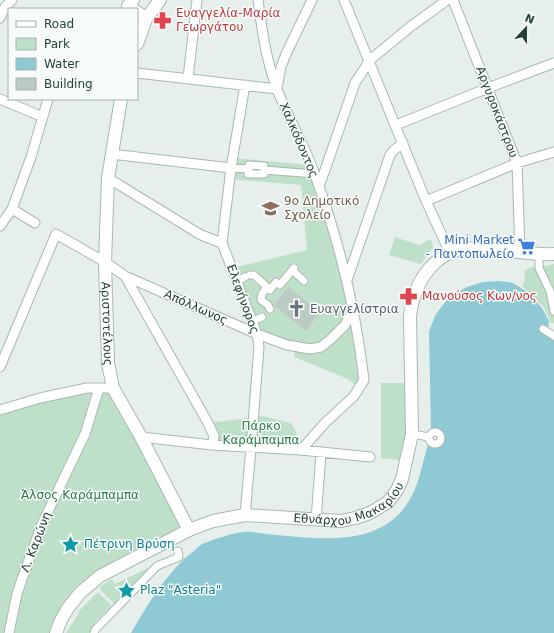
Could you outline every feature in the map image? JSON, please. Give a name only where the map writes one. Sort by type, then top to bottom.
[{"type":"street","points":[[0,18],[5,7],[12,0]]},
{"type":"street","points":[[132,8],[160,0]]},
{"type":"street","points":[[188,78],[197,0]]},
{"type":"street","name":"Χαλκόδοντος","points":[[258,0],[265,50],[277,89],[315,174],[347,280],[360,349],[364,380],[354,396],[325,423],[302,450]]},
{"type":"street","points":[[138,72],[277,89],[281,66],[312,0]]},
{"type":"street","points":[[344,0],[370,60],[426,201],[450,253]]},
{"type":"street","points":[[319,186],[326,170],[355,83],[370,60],[410,27],[447,0]]},
{"type":"street","name":"Αργυροκάστρου","points":[[453,0],[517,163],[520,253]]},
{"type":"street","points":[[396,125],[554,63]]},
{"type":"street","name":"Ελεφήνορος","points":[[244,85],[222,243],[244,277],[259,347],[244,516]]},
{"type":"street","points":[[0,99],[43,117]]},
{"type":"street","points":[[0,226],[12,209],[31,157],[48,100]]},
{"type":"street","name":"Αριστοτέλους","points":[[121,100],[108,178],[105,262],[108,363],[113,388],[141,437],[189,530]]},
{"type":"street","points":[[347,280],[390,155],[403,143]]},
{"type":"street","points":[[426,201],[517,163],[554,152]]},
{"type":"street","points":[[111,154],[232,168],[248,169],[249,165],[264,166],[264,170],[315,174]]},
{"type":"street","points":[[108,178],[200,235],[222,243]]},
{"type":"street","points":[[12,209],[35,223]]},
{"type":"street","name":"Απόλλωνος","points":[[0,367],[56,234],[105,262],[125,276],[257,334],[287,345],[304,349],[315,349],[321,346],[337,334],[345,325],[353,310]]},
{"type":"street","name":"Εθνάρχου Μακαρίου","points":[[56,633],[68,608],[80,593],[100,576],[189,530],[213,521],[244,516],[341,521],[370,513],[388,502],[397,490],[402,479],[412,434],[411,307],[416,290],[424,275],[435,263],[450,253],[472,249],[554,254]]},
{"type":"street","points":[[539,254],[539,268],[550,291],[554,311]]},
{"type":"street","points":[[244,277],[254,275],[270,290],[276,282],[280,286],[293,269],[304,281]]},
{"type":"street","points":[[125,276],[208,423],[214,436],[212,445]]},
{"type":"street","points":[[267,287],[262,294],[261,300],[268,305],[270,309]]},
{"type":"street","points":[[253,321],[262,317]]},
{"type":"street","points":[[543,329],[554,336]]},
{"type":"street","points":[[0,410],[40,398],[87,388],[113,388]]},
{"type":"street","name":"Λ. Καρώνη","points":[[10,633],[22,579],[42,524],[85,434],[99,388]]},
{"type":"street","points":[[412,434],[429,437]]},
{"type":"street","points":[[141,437],[212,445],[302,450],[370,457]]},
{"type":"street","points":[[316,520],[321,453]]},
{"type":"street","points":[[94,633],[95,630],[157,566],[179,557],[180,550],[177,536]]},
{"type":"green space","points":[[233,158],[311,165],[315,174],[361,349],[360,389],[348,379],[294,357],[295,347],[257,334],[232,268],[307,250],[301,185],[230,179]]},
{"type":"green space","points":[[395,237],[419,245],[431,239],[433,247],[421,264],[389,255]]},
{"type":"green space","points":[[554,264],[554,323],[551,323],[544,307],[522,286],[525,280],[524,271],[535,266]]},
{"type":"green space","points":[[381,383],[411,383],[406,461],[381,458]]},
{"type":"green space","name":"Άλσος Καράμπαμπα","points":[[113,388],[189,530],[100,576],[56,633],[0,633],[0,410],[40,398]]},
{"type":"green space","name":"Πάρκο Καράμπαμπα","points":[[263,416],[290,423],[295,429],[301,450],[212,445],[208,423]]},
{"type":"green space","points":[[176,554],[178,557],[157,566],[116,606],[99,588],[112,579],[115,584]]},
{"type":"green space","points":[[98,592],[112,606],[94,623],[98,625],[96,633],[66,633],[79,613],[78,612]]},
{"type":"water","points":[[499,281],[513,283],[529,293],[542,308],[549,321],[548,330],[541,329],[554,341],[554,633],[131,633],[167,577],[185,558],[204,543],[229,535],[247,532],[311,538],[348,537],[365,534],[381,528],[395,518],[411,497],[420,475],[428,444],[437,446],[443,440],[443,435],[440,432],[431,430],[429,331],[436,314],[450,296],[467,287],[483,282]]},
{"type":"building","name":"Ευαγγελίστρια","points":[[288,287],[320,312],[306,331],[274,305]]},
{"type":"place","name":"Ευαγγελία-Μαρία Γεωργάτου","points":[[163,20]]},
{"type":"place","name":"9ο Δημοτικό Σχολείο","points":[[271,208]]},
{"type":"place","name":"Mini Market - Παντοπωλείο","points":[[527,247]]},
{"type":"place","name":"Μανούσος Κων/νος","points":[[409,296]]},
{"type":"place","name":"Ευαγγελίστρια","points":[[297,309]]},
{"type":"place","name":"Πέτρινη Βρύση","points":[[71,544]]},
{"type":"place","name":"Plaz \"Asteria\"","points":[[127,590]]}]
